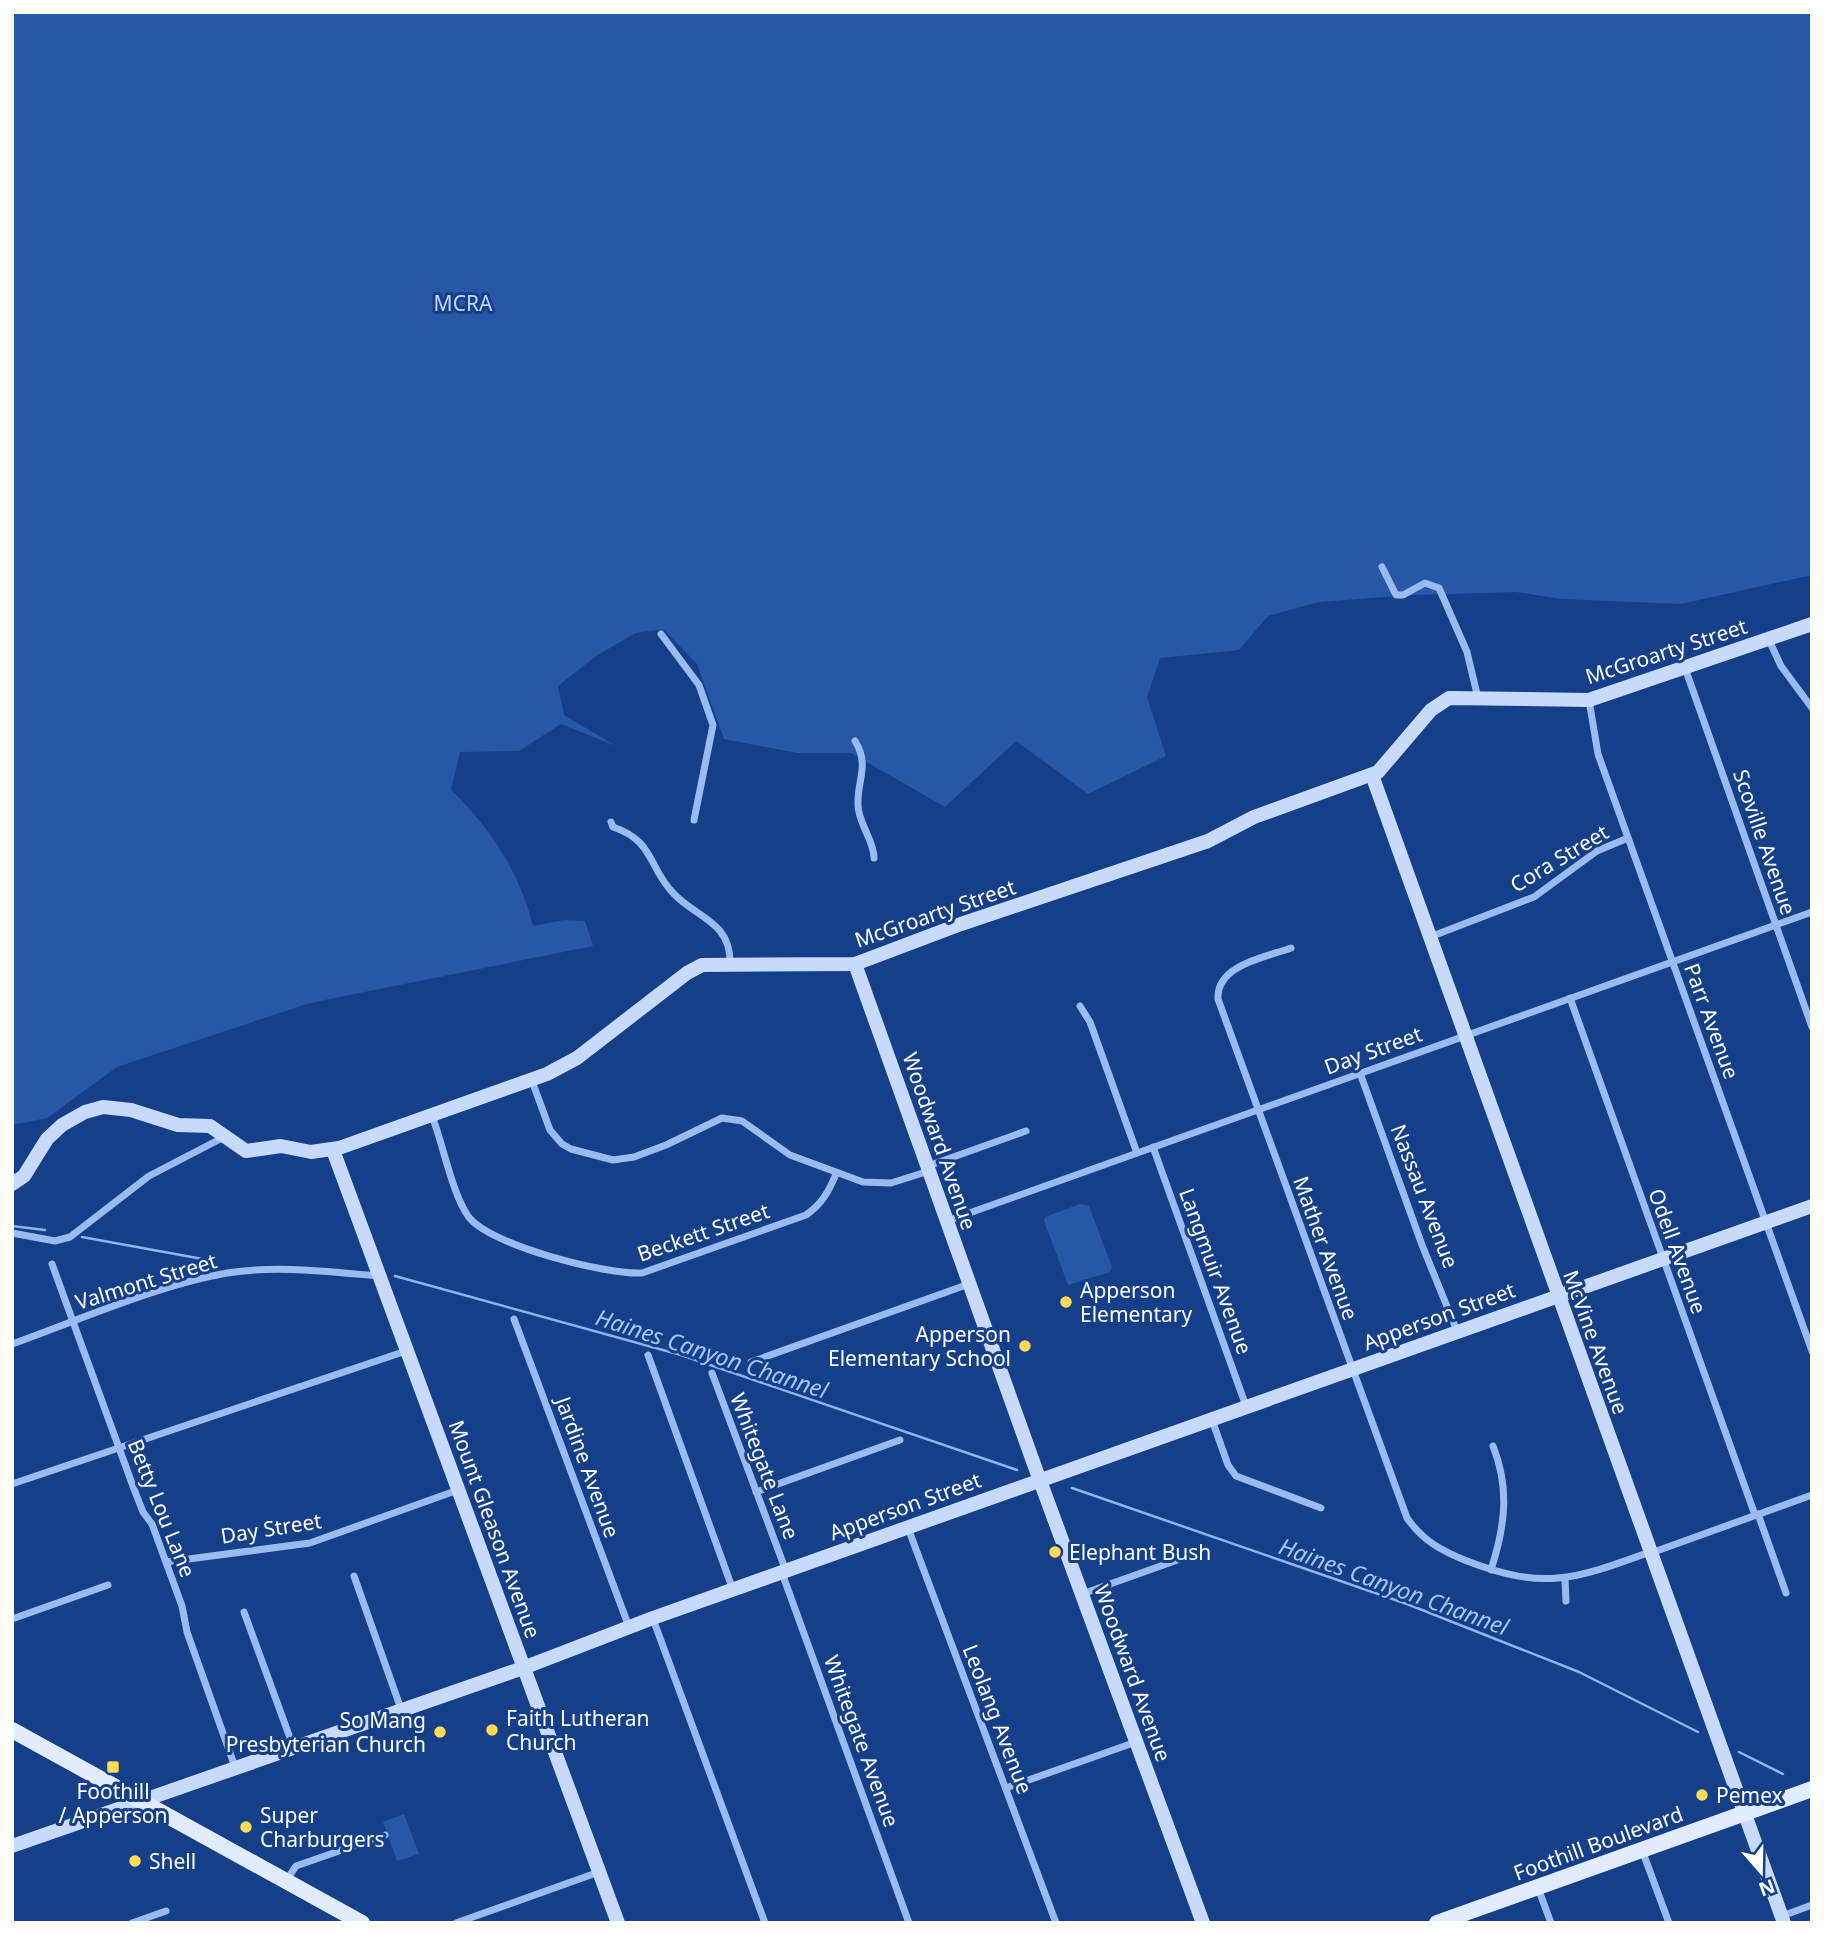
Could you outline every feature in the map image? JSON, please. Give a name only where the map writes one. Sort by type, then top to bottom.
[{"type":"main road","points":[[12,1730],[362,1923]]},
{"type":"main road","name":"Foothill Boulevard","points":[[1437,1923],[1812,1790]]},
{"type":"street","points":[[1382,567],[1396,595],[1425,583],[1434,585],[1444,594],[1467,652],[1478,698]]},
{"type":"street","name":"McGroarty Street","points":[[12,1184],[24,1176],[54,1132],[76,1116],[95,1109],[131,1110],[178,1125],[210,1126],[226,1135],[239,1148],[252,1152],[285,1146],[311,1152],[333,1150],[532,1081],[577,1058],[687,973],[707,964],[855,964],[961,924],[1208,841],[1254,817],[1372,775],[1383,768],[1442,700],[1589,700],[1812,624]]},
{"type":"street","points":[[661,634],[699,685],[713,725],[694,820]]},
{"type":"street","points":[[1769,640],[1781,666],[1812,708]]},
{"type":"street","name":"Scoville Avenue","points":[[1685,667],[1812,1027]]},
{"type":"street","name":"Parr Avenue","points":[[1589,700],[1598,754],[1812,1351]]},
{"type":"street","points":[[855,741],[862,753],[864,772],[858,808],[874,858]]},
{"type":"street","name":"McVine Avenue","points":[[1372,775],[1783,1919]]},
{"type":"street","points":[[611,822],[613,827],[641,841],[674,894],[723,932],[730,950],[730,963]]},
{"type":"street","name":"Cora Street","points":[[1429,937],[1534,897],[1597,851],[1628,838]]},
{"type":"street","name":"Day Street","points":[[946,1221],[1812,912]]},
{"type":"street","name":"Mather Avenue","points":[[1292,948],[1238,968],[1223,981],[1218,999],[1351,1370],[1407,1518],[1421,1536],[1440,1549],[1491,1570],[1525,1578],[1565,1579],[1599,1571],[1812,1494]]},
{"type":"street","name":"Woodward Avenue","points":[[855,964],[946,1221],[1203,1923]]},
{"type":"street","name":"Odell Avenue","points":[[1570,998],[1662,1258],[1786,1593]]},
{"type":"street","points":[[1080,1006],[1090,1022],[1137,1153]]},
{"type":"street","name":"Nassau Avenue","points":[[1360,1073],[1422,1245],[1457,1331]]},
{"type":"street","points":[[532,1081],[550,1130],[571,1149],[623,1160],[666,1144],[707,1122],[730,1119],[745,1123],[790,1155],[836,1174],[881,1184],[1026,1131]]},
{"type":"street","name":"Beckett Street","points":[[432,1116],[465,1211],[482,1231],[501,1241],[615,1273],[642,1273],[806,1215],[817,1207],[836,1174]]},
{"type":"street","points":[[12,1233],[55,1241],[70,1237],[149,1176],[226,1135]]},
{"type":"street","name":"Langmuir Avenue","points":[[1153,1147],[1246,1407]]},
{"type":"street","name":"Mount Gleason Avenue","points":[[333,1150],[618,1923]]},
{"type":"street","name":"Apperson Street","points":[[12,1846],[235,1766],[523,1668],[784,1571],[1812,1206]]},
{"type":"street","name":"Betty Lou Lane","points":[[52,1264],[143,1512],[152,1524],[166,1562],[235,1766]]},
{"type":"street","name":"Valmont Street","points":[[12,1344],[189,1283],[230,1273],[283,1271],[378,1276]]},
{"type":"street","points":[[751,1362],[969,1284]]},
{"type":"street","name":"Jardine Avenue","points":[[514,1319],[629,1627]]},
{"type":"street","points":[[12,1484],[406,1352]]},
{"type":"street","points":[[648,1355],[733,1590]]},
{"type":"street","name":"Whitegate Lane","points":[[712,1373],[784,1571]]},
{"type":"street","points":[[1211,1419],[1228,1465],[1236,1476],[1321,1508]]},
{"type":"street","points":[[756,1492],[900,1440]]},
{"type":"street","points":[[1491,1570],[1503,1528],[1505,1503],[1503,1480],[1493,1446]]},
{"type":"street","name":"Day Street","points":[[166,1562],[310,1543],[458,1490]]},
{"type":"street","name":"Leolang Avenue","points":[[908,1527],[986,1743],[1006,1788],[1056,1923]]},
{"type":"street","points":[[1082,1594],[1186,1557]]},
{"type":"street","name":"Whitegate Avenue","points":[[784,1571],[909,1923]]},
{"type":"street","points":[[354,1576],[401,1709]]},
{"type":"street","points":[[1565,1579],[1566,1601]]},
{"type":"street","points":[[12,1619],[108,1585]]},
{"type":"street","points":[[244,1612],[293,1746]]},
{"type":"street","points":[[653,1618],[765,1923]]},
{"type":"street","points":[[1006,1788],[1136,1742]]},
{"type":"street","points":[[286,1881],[296,1866],[384,1835]]},
{"type":"street","points":[[1642,1850],[1669,1923]]},
{"type":"street","points":[[456,1923],[599,1872]]},
{"type":"street","points":[[1538,1887],[1551,1923]]},
{"type":"street","points":[[1783,1919],[1812,1906]]},
{"type":"street","points":[[132,1923],[166,1911]]},
{"type":"green space","name":"MCRA","points":[[12,12],[1812,12],[1812,575],[1681,604],[1561,599],[1516,592],[1413,595],[1318,602],[1268,616],[1239,650],[1160,658],[1147,697],[1166,756],[1088,794],[1016,741],[945,807],[851,753],[797,753],[724,739],[697,664],[663,629],[636,633],[596,656],[558,686],[564,715],[616,746],[561,724],[519,751],[460,752],[451,790],[478,819],[502,852],[520,888],[533,926],[564,920],[585,921],[593,946],[310,1003],[117,1067],[47,1118],[12,1125]]},
{"type":"green space","points":[[1080,1204],[1089,1206],[1112,1267],[1110,1272],[1068,1285],[1044,1221],[1045,1217]]},
{"type":"green space","points":[[404,1814],[419,1854],[397,1861],[383,1822]]},
{"type":"waterway","name":"Haines Canyon Channel","points":[[12,1226],[45,1230]]},
{"type":"waterway","name":"Haines Canyon Channel","points":[[82,1237],[208,1260]]},
{"type":"waterway","name":"Haines Canyon Channel","points":[[395,1276],[681,1355],[1017,1470]]},
{"type":"waterway","name":"Haines Canyon Channel","points":[[1072,1488],[1407,1604],[1579,1672],[1698,1732]]},
{"type":"waterway","name":"Haines Canyon Channel","points":[[1739,1752],[1783,1774]]},
{"type":"place","name":"Apperson Elementary","points":[[1066,1302]]},
{"type":"place","name":"Apperson Elementary School","points":[[1025,1346]]},
{"type":"place","name":"Elephant Bush","points":[[1055,1552]]},
{"type":"place","name":"Faith Lutheran Church","points":[[492,1730]]},
{"type":"place","name":"So Mang Presbyterian Church","points":[[440,1732]]},
{"type":"place","name":"Foothill / Apperson","points":[[113,1767]]},
{"type":"place","name":"Pemex","points":[[1702,1795]]},
{"type":"place","name":"Super Charburgers","points":[[246,1827]]},
{"type":"place","name":"Shell","points":[[135,1861]]}]
